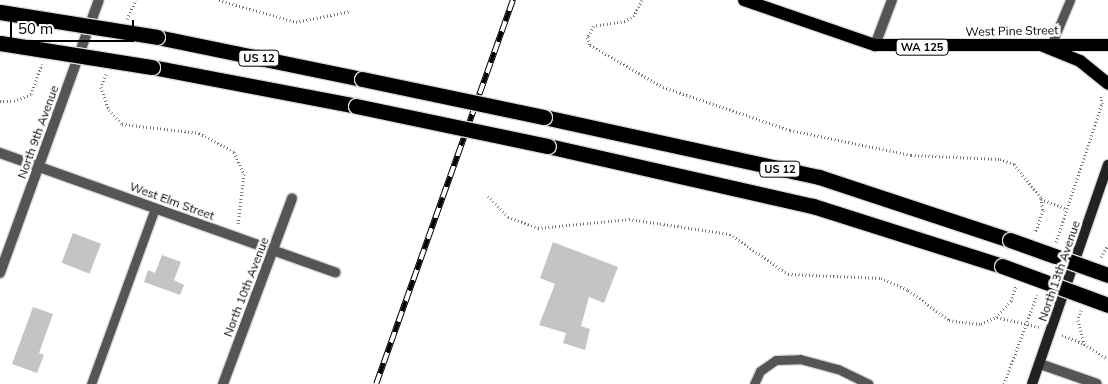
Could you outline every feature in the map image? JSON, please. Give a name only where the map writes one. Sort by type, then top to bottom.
[{"type":"highway","name":"US 12","points":[[0,12],[157,37],[544,117],[819,177],[1010,240],[1108,275]]},
{"type":"highway","name":"US 12","points":[[0,43],[152,67],[356,106],[548,146],[812,206],[1002,266],[1108,305]]},
{"type":"main road","name":"West Pine Street","points":[[744,0],[875,45],[1108,44]]},
{"type":"main road","name":"WA 125","points":[[1034,43],[1080,61],[1108,83]]},
{"type":"main road","name":"North 13th Avenue","points":[[1032,384],[1108,165]]},
{"type":"street","name":"North 9th Avenue","points":[[0,273],[100,0]]},
{"type":"street","points":[[875,45],[892,0]]},
{"type":"street","name":"West Elm Street","points":[[0,153],[335,272]]},
{"type":"street","name":"North 10th Avenue","points":[[223,384],[292,198]]},
{"type":"street","points":[[1040,364],[1097,384]]},
{"type":"lane","points":[[1052,43],[1070,0]]},
{"type":"lane","points":[[91,384],[155,208]]},
{"type":"lane","points":[[754,384],[760,371],[776,360],[800,359],[838,369],[869,384]]},
{"type":"path","points":[[125,24],[136,0]]},
{"type":"path","points":[[219,0],[296,22],[351,11]]},
{"type":"path","points":[[108,69],[101,87],[109,110],[122,124],[199,133],[234,152],[244,174],[236,237]]},
{"type":"path","points":[[1055,245],[1102,104],[1100,89],[1108,83]]},
{"type":"path","points":[[1040,198],[1067,209]]},
{"type":"path","points":[[1004,384],[1040,289]]},
{"type":"building","points":[[73,233],[101,244],[90,274],[62,263]]},
{"type":"building","points":[[553,242],[618,267],[604,303],[589,297],[581,326],[590,329],[585,350],[563,343],[566,333],[539,325],[555,284],[540,278]]},
{"type":"building","points":[[162,255],[181,262],[174,280],[184,285],[180,295],[144,282],[148,270],[155,273]]},
{"type":"building","points":[[33,307],[53,314],[39,353],[44,355],[37,373],[12,364]]},
{"type":"railway","points":[[376,384],[513,0]]}]
